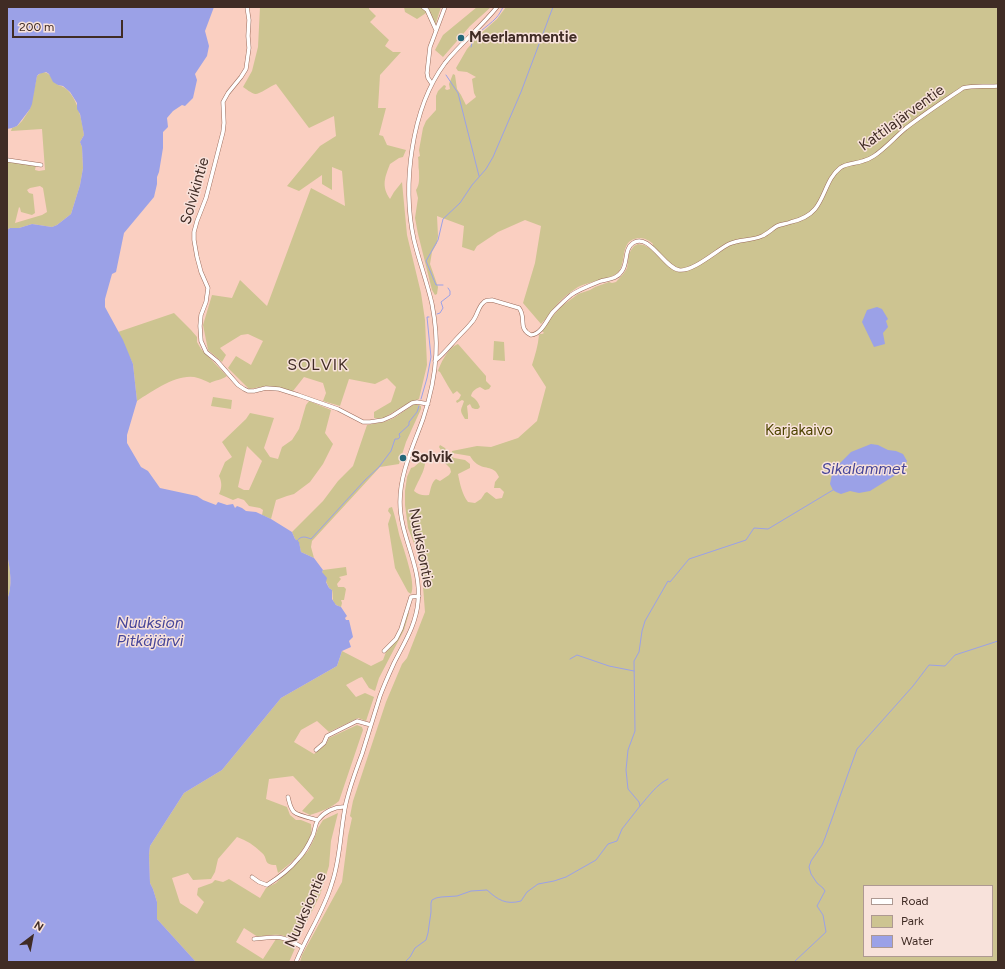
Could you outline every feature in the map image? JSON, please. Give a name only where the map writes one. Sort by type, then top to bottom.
[{"type":"street","name":"Solvikintie","points":[[248,7],[249,48],[246,69],[223,102],[223,132],[206,198],[194,232],[197,257],[201,272],[208,288],[200,326],[201,341],[204,349],[238,385],[248,391],[272,388],[285,391],[338,410],[363,422],[384,420],[412,403],[417,402],[428,404]]},
{"type":"street","points":[[423,7],[427,10],[436,30]]},
{"type":"street","points":[[432,84],[427,73],[430,47],[445,7]]},
{"type":"street","name":"Nuuksiontie","points":[[296,962],[302,947],[323,907],[333,882],[345,807],[350,787],[387,679],[413,625],[419,596],[417,572],[401,517],[400,496],[406,464],[428,404],[435,361],[436,343],[430,296],[414,237],[411,219],[409,185],[414,140],[423,107],[432,84],[452,56],[497,7]]},
{"type":"street","name":"Kattilajärventie","points":[[435,361],[442,356],[472,322],[482,304],[488,300],[519,308],[522,315],[524,330],[531,335],[537,334],[554,311],[576,292],[601,281],[614,278],[618,275],[624,268],[627,254],[632,243],[640,241],[646,242],[669,265],[679,270],[684,270],[697,264],[729,244],[736,241],[760,237],[778,226],[797,221],[814,210],[823,197],[831,180],[840,168],[850,164],[862,162],[873,157],[909,126],[963,88],[998,86]]},
{"type":"street","points":[[7,160],[40,165]]},
{"type":"street","points":[[384,650],[396,639],[411,597],[419,596]]},
{"type":"street","points":[[316,750],[324,743],[327,736],[357,721],[371,725]]},
{"type":"street","points":[[288,797],[293,811],[305,817],[318,820]]},
{"type":"street","points":[[252,877],[267,885],[277,878],[298,860],[306,849],[318,820],[326,813],[341,807],[345,807]]},
{"type":"street","points":[[254,939],[274,936],[285,938],[302,947]]},
{"type":"green space","points":[[260,7],[369,7],[369,9],[376,16],[370,22],[389,40],[385,46],[393,52],[401,52],[380,75],[378,108],[386,108],[379,135],[383,136],[387,145],[406,150],[403,157],[390,164],[385,177],[385,186],[390,199],[402,182],[407,235],[421,293],[425,320],[427,365],[419,399],[410,402],[382,419],[374,418],[374,412],[391,402],[396,387],[387,378],[375,384],[349,379],[340,406],[323,401],[326,393],[323,383],[304,377],[293,391],[267,386],[249,389],[228,368],[236,356],[251,365],[263,341],[248,334],[241,335],[220,348],[226,355],[222,362],[208,350],[203,325],[212,295],[232,298],[240,280],[267,306],[311,188],[345,206],[342,171],[332,167],[332,190],[322,184],[322,175],[299,191],[287,186],[320,146],[336,136],[334,116],[309,128],[276,84],[257,94],[252,93],[243,87],[252,71],[258,47]]},
{"type":"green space","points":[[404,7],[441,7],[434,29],[426,13],[417,19],[405,12]]},
{"type":"green space","points":[[477,7],[491,7],[470,26],[443,57],[435,50],[443,35]]},
{"type":"green space","name":"Karjakaivo","points":[[506,7],[998,7],[998,962],[300,962],[302,955],[342,882],[352,818],[350,816],[353,801],[386,702],[402,664],[407,658],[425,612],[421,561],[408,528],[405,505],[407,477],[411,468],[422,460],[423,453],[425,462],[423,472],[414,491],[421,495],[429,495],[434,481],[436,479],[440,481],[451,472],[450,468],[445,463],[443,453],[439,447],[440,445],[445,448],[449,455],[454,458],[465,460],[470,464],[470,468],[458,474],[460,485],[468,502],[475,503],[487,492],[496,499],[502,498],[504,492],[500,488],[494,488],[495,482],[499,477],[495,471],[480,466],[470,456],[452,453],[452,451],[477,446],[491,447],[518,438],[537,421],[546,387],[532,365],[539,335],[544,333],[542,331],[550,319],[562,306],[578,294],[609,282],[616,282],[627,268],[629,254],[634,246],[638,244],[644,245],[651,249],[653,244],[639,238],[632,240],[625,248],[622,265],[616,274],[578,287],[560,301],[541,324],[523,303],[535,263],[541,226],[525,220],[498,232],[477,246],[474,251],[462,247],[464,226],[437,216],[437,243],[432,252],[430,264],[438,287],[437,294],[435,295],[432,290],[415,218],[418,198],[416,190],[419,181],[419,150],[423,128],[426,121],[436,110],[436,96],[438,91],[444,85],[446,86],[445,89],[450,89],[449,84],[453,74],[455,75],[457,89],[466,105],[476,97],[472,79],[476,77],[467,72],[458,71],[456,68],[467,49],[479,35],[497,19]]},
{"type":"green space","points":[[42,72],[45,72],[50,75],[58,85],[64,87],[74,98],[80,113],[84,135],[80,142],[82,147],[83,168],[80,185],[71,214],[57,225],[52,227],[32,224],[19,228],[10,228],[7,230],[7,159],[36,165],[35,170],[45,170],[42,129],[11,131],[12,128],[17,126],[22,121],[30,109],[37,76]],"holes":[[[40,186],[43,188],[47,212],[42,215],[15,223],[19,207],[21,212],[32,215],[35,213],[33,194],[29,193],[27,190]]]},
{"type":"green space","points":[[174,313],[197,337],[197,342],[201,349],[227,376],[210,383],[202,379],[191,377],[175,380],[158,388],[137,401],[133,364],[118,332]]},
{"type":"green space","points":[[494,341],[504,342],[505,361],[493,360]]},
{"type":"green space","points":[[458,344],[486,376],[486,381],[491,386],[489,389],[485,390],[480,387],[473,391],[471,396],[477,401],[480,407],[475,409],[472,408],[470,404],[467,406],[468,419],[465,419],[461,412],[464,401],[462,400],[457,403],[456,401],[461,395],[457,391],[453,394],[438,371],[443,359],[452,348]]},
{"type":"green space","points":[[213,397],[232,400],[231,409],[211,406]]},
{"type":"green space","points":[[309,401],[331,410],[325,433],[333,444],[323,464],[310,482],[294,494],[276,500],[271,519],[262,515],[263,510],[249,506],[244,500],[238,498],[233,500],[219,494],[221,490],[221,480],[219,476],[225,462],[232,457],[222,442],[246,419],[250,413],[274,418],[264,448],[270,457],[278,459],[282,447],[292,440],[299,429],[306,405]],"holes":[[[247,446],[262,461],[249,490],[244,490],[238,487]]]},
{"type":"green space","points":[[416,404],[421,406],[421,409],[406,442],[399,464],[380,467],[312,541],[311,547],[314,558],[301,552],[299,543],[295,539],[292,532],[323,501],[338,481],[353,466],[367,425],[384,422],[394,418]]},
{"type":"green space","points":[[392,507],[411,574],[411,594],[408,592],[395,568],[388,524],[391,515],[388,511],[389,508]]},
{"type":"green space","points":[[7,554],[10,571],[10,589],[7,600]]},
{"type":"green space","points":[[346,567],[347,575],[339,577],[341,579],[337,584],[338,587],[344,587],[346,589],[344,600],[341,600],[341,607],[335,604],[332,590],[329,588],[322,572],[323,570]]},
{"type":"green space","points":[[408,613],[404,630],[379,678],[375,691],[369,688],[362,677],[346,685],[356,697],[365,693],[374,697],[366,721],[358,718],[329,732],[317,721],[301,730],[294,742],[314,754],[326,744],[329,738],[357,725],[362,727],[363,730],[339,801],[325,810],[310,815],[302,811],[314,798],[293,776],[269,779],[266,799],[287,807],[290,815],[296,820],[301,820],[311,824],[309,840],[298,856],[278,873],[276,865],[269,864],[258,849],[247,841],[237,837],[218,859],[215,872],[211,879],[193,880],[188,873],[172,878],[180,903],[197,914],[204,902],[197,895],[198,888],[212,883],[215,880],[223,882],[229,879],[260,898],[266,888],[276,883],[308,851],[323,820],[338,813],[331,841],[329,866],[320,895],[297,942],[287,937],[278,935],[258,937],[244,928],[236,942],[263,959],[276,939],[285,941],[296,946],[289,962],[196,962],[157,919],[157,902],[150,883],[150,846],[184,793],[222,770],[281,698],[337,666],[342,651],[371,666],[383,660],[386,652],[397,640]]},
{"type":"water","name":"Nuuksion Pitkäjärvi","points":[[7,7],[214,7],[205,31],[209,46],[207,56],[195,74],[197,80],[193,98],[185,106],[182,105],[173,111],[167,118],[168,127],[163,132],[163,148],[154,197],[124,233],[116,272],[112,274],[105,299],[105,307],[123,340],[133,364],[137,401],[127,435],[127,443],[141,467],[148,471],[160,488],[197,496],[216,505],[218,502],[227,505],[233,504],[235,508],[237,506],[246,511],[256,512],[292,532],[295,539],[299,542],[301,552],[314,558],[323,570],[322,572],[327,578],[326,582],[332,590],[332,599],[336,605],[341,607],[347,616],[345,618],[346,620],[349,620],[353,637],[349,641],[351,647],[342,651],[337,666],[281,698],[222,770],[184,793],[150,846],[150,883],[157,902],[157,919],[196,962],[7,962],[7,600],[10,589],[10,571],[7,554],[7,230],[10,228],[19,228],[32,224],[52,227],[71,214],[80,185],[83,168],[82,147],[80,142],[84,135],[80,114],[77,109],[77,103],[70,92],[63,86],[53,82],[49,74],[46,72],[37,76],[30,109],[17,126],[7,129]]},
{"type":"water","points":[[877,307],[882,309],[888,319],[886,321],[888,327],[883,333],[885,344],[874,347],[862,322],[867,310]]},
{"type":"water","name":"Sikalammet","points":[[871,444],[903,454],[907,461],[904,468],[870,491],[859,493],[850,491],[841,494],[833,490],[830,484],[832,474],[840,463],[851,452]]},
{"type":"waterway","points":[[471,47],[477,34],[497,17],[503,7]]},
{"type":"waterway","points":[[443,285],[436,285],[426,261],[438,240],[443,219],[460,203],[472,185],[486,169],[493,157],[521,92],[553,7]]},
{"type":"waterway","points":[[446,75],[458,93],[479,176]]},
{"type":"waterway","points":[[437,314],[440,313],[443,308],[441,302],[450,295],[448,288]]},
{"type":"waterway","points":[[421,399],[431,357],[427,317],[429,317]]},
{"type":"waterway","points":[[297,541],[302,537],[311,539],[365,480],[379,467],[391,451],[395,439],[398,439],[400,437],[399,434],[409,425],[409,422],[417,412],[419,406]]},
{"type":"waterway","points":[[405,962],[415,948],[426,940],[432,900],[441,897],[457,896],[471,891],[487,890],[502,901],[521,901],[527,892],[538,884],[566,877],[596,860],[608,844],[617,841],[622,829],[640,806],[639,802],[628,789],[626,770],[628,750],[635,731],[634,661],[639,652],[645,621],[668,581],[670,582],[689,559],[746,540],[754,528],[768,529],[833,490]]},
{"type":"waterway","points":[[794,962],[826,932],[823,915],[817,906],[825,891],[817,883],[811,874],[809,867],[825,838],[857,749],[913,686],[929,665],[945,666],[955,655],[998,641]]},
{"type":"waterway","points":[[570,659],[577,655],[609,666],[634,671]]},
{"type":"waterway","points":[[640,806],[656,787],[668,779]]},
{"type":"place","name":"Meerlammentie","points":[[461,38]]},
{"type":"place","name":"Solvik","points":[[403,458]]},
{"type":"district","name":"SOLVIK","points":[[318,365]]}]
